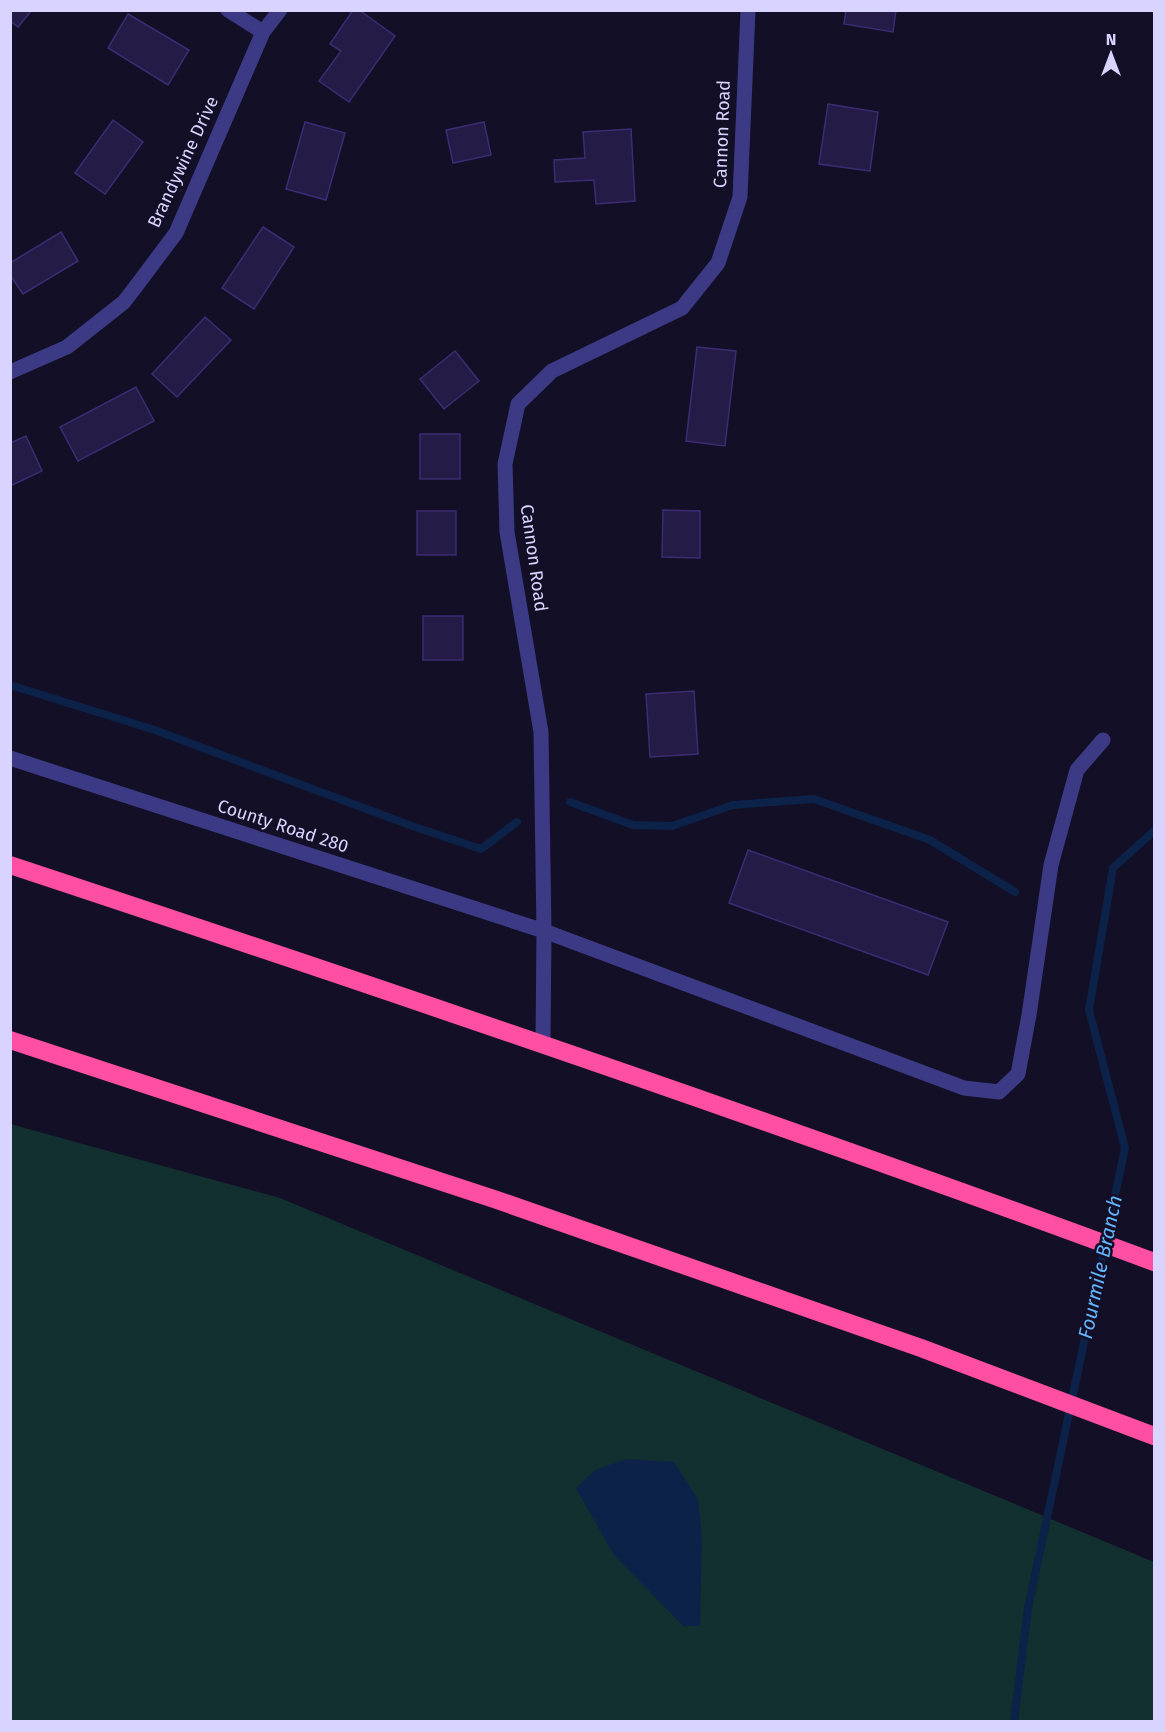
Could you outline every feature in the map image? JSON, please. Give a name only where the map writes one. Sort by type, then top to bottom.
[{"type":"highway","points":[[10,865],[543,1043],[974,1195],[1155,1262]]},
{"type":"highway","points":[[10,1040],[494,1199],[921,1348],[1155,1436]]},
{"type":"street","points":[[228,10],[263,32]]},
{"type":"street","name":"Brandywine Drive","points":[[10,372],[67,347],[124,302],[176,233],[263,32],[280,10]]},
{"type":"street","name":"Cannon Road","points":[[543,1043],[541,732],[507,532],[505,464],[518,404],[552,371],[682,308],[718,263],[740,197],[748,10]]},
{"type":"street","name":"County Road 280","points":[[10,758],[544,931],[964,1088],[999,1092],[1018,1074],[1051,865],[1077,770],[1103,740]]},
{"type":"green space","points":[[10,1124],[280,1198],[1154,1562],[1154,1721],[11,1721]]},
{"type":"water","points":[[626,1459],[674,1462],[698,1499],[702,1535],[700,1626],[683,1626],[614,1555],[576,1488],[595,1470]]},
{"type":"building","points":[[10,10],[32,10],[18,27],[10,21]]},
{"type":"building","points":[[353,10],[359,10],[395,36],[349,102],[319,81],[341,51],[330,44]]},
{"type":"building","points":[[846,10],[896,10],[893,32],[844,24]]},
{"type":"building","points":[[128,14],[189,50],[168,85],[108,48]]},
{"type":"building","points":[[828,104],[878,112],[870,171],[819,164]]},
{"type":"building","points":[[113,120],[143,142],[105,194],[75,173]]},
{"type":"building","points":[[305,122],[345,133],[326,200],[286,189]]},
{"type":"building","points":[[484,122],[491,155],[453,163],[446,130]]},
{"type":"building","points":[[631,129],[635,201],[596,204],[594,180],[555,182],[554,160],[585,158],[583,132]]},
{"type":"building","points":[[263,227],[294,247],[254,309],[222,288]]},
{"type":"building","points":[[61,232],[78,261],[23,294],[10,275],[10,263]]},
{"type":"building","points":[[205,317],[231,340],[177,397],[152,374]]},
{"type":"building","points":[[697,347],[736,351],[725,446],[686,441]]},
{"type":"building","points":[[455,351],[479,381],[444,409],[420,379]]},
{"type":"building","points":[[136,387],[154,421],[78,461],[60,427]]},
{"type":"building","points":[[420,434],[460,434],[460,479],[420,479]]},
{"type":"building","points":[[26,436],[42,471],[10,486],[10,443]]},
{"type":"building","points":[[663,510],[700,511],[700,558],[662,557]]},
{"type":"building","points":[[417,511],[456,511],[456,555],[417,555]]},
{"type":"building","points":[[423,616],[463,616],[463,660],[423,660]]},
{"type":"building","points":[[694,691],[698,754],[650,757],[646,694]]},
{"type":"building","points":[[748,850],[948,922],[928,975],[729,903]]},
{"type":"waterway","points":[[10,685],[155,730],[412,826],[481,849],[517,822]]},
{"type":"waterway","points":[[570,802],[633,825],[672,826],[733,805],[814,799],[930,840],[1015,892]]},
{"type":"waterway","name":"Fourmile Branch","points":[[1014,1722],[1028,1608],[1125,1148],[1089,1010],[1113,868],[1154,831]]}]
